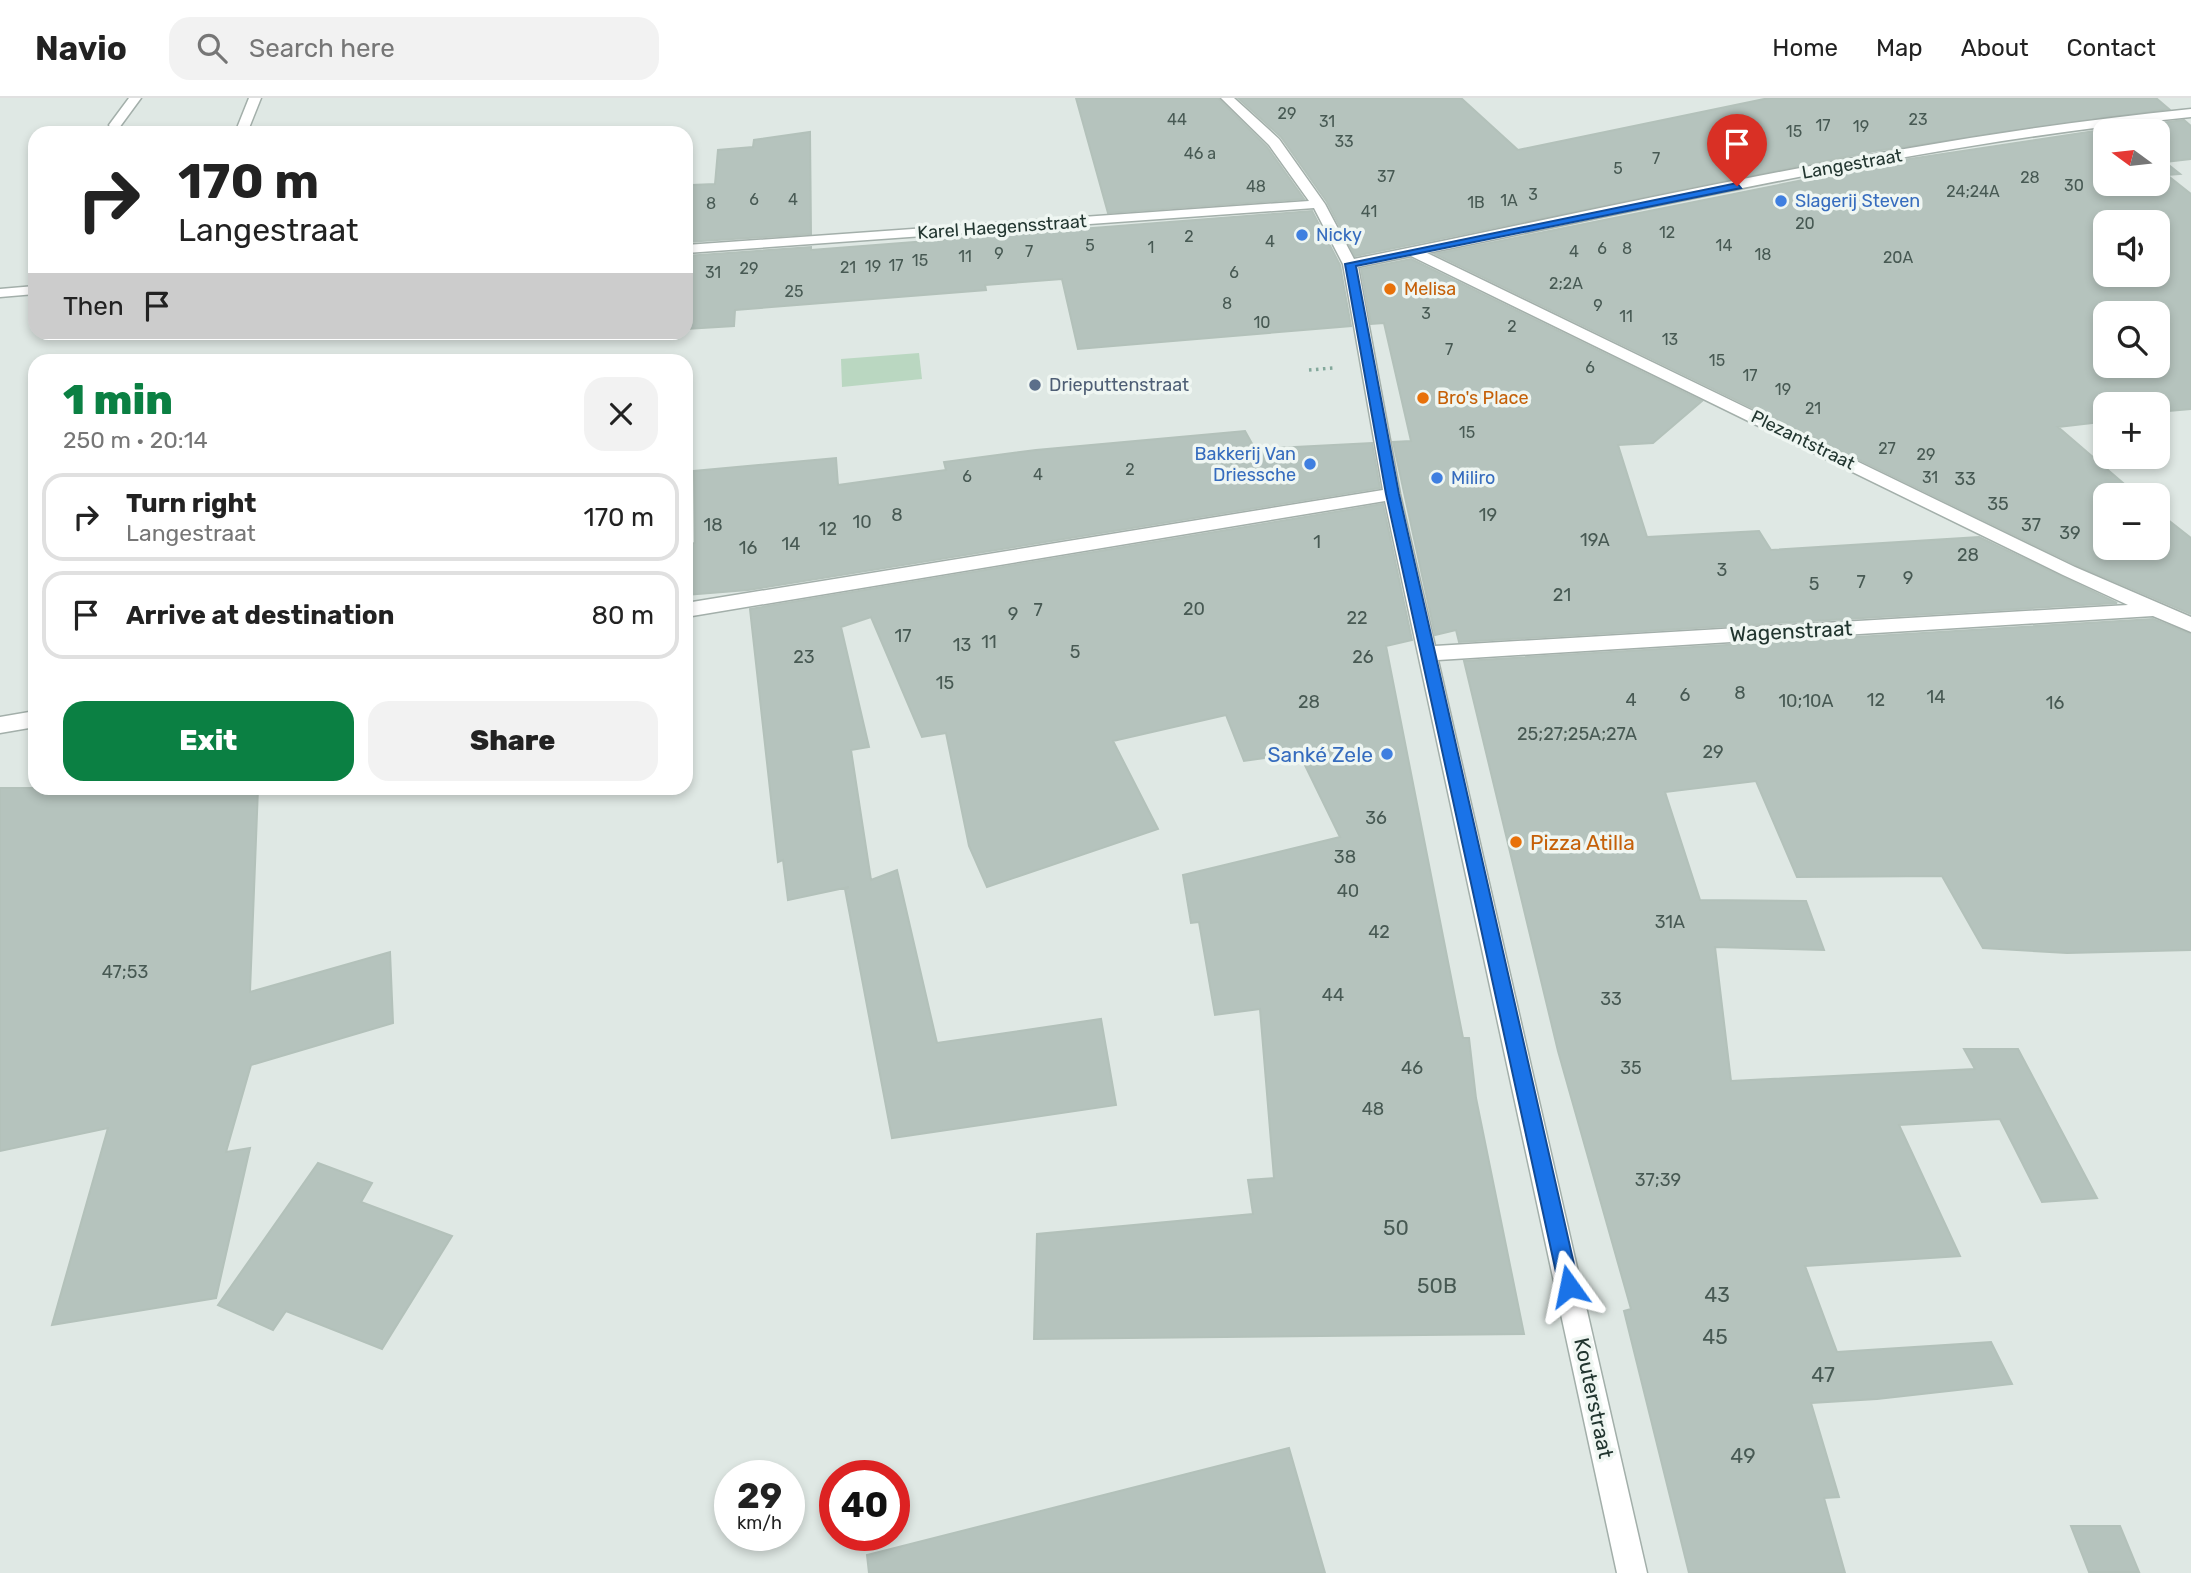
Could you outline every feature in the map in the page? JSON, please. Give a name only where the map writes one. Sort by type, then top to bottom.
[{"type":"street","points":[[116,125],[135,98]]},
{"type":"street","points":[[244,126],[255,98]]},
{"type":"street","name":"Kouterstraat","points":[[1227,98],[1274,142],[1318,204],[1350,264],[1392,494],[1430,653],[1632,1573]]},
{"type":"street","name":"Langestraat","points":[[1350,264],[1416,253],[1863,161],[2090,123],[2191,113]]},
{"type":"street","name":"Karel Haegensstraat","points":[[693,248],[1318,204]]},
{"type":"street","name":"Plezantstraat","points":[[1416,253],[2151,610],[2191,625]]},
{"type":"street","points":[[0,293],[28,291]]},
{"type":"street","points":[[693,609],[940,571],[1392,494]]},
{"type":"street","name":"Wagenstraat","points":[[1430,653],[2151,610]]},
{"type":"street","points":[[0,725],[28,720]]},
{"type":"green space","points":[[919,353],[922,379],[842,387],[841,359]]},
{"type":"building","points":[[1076,98],[1218,98],[1267,147],[1304,199],[1108,213]]},
{"type":"building","points":[[1238,98],[1461,98],[1518,150],[1769,98],[2156,98],[2169,109],[1875,151],[1355,256],[1327,202],[1281,137]]},
{"type":"building","points":[[2184,120],[2191,126],[2191,159],[2170,161],[2170,122]]},
{"type":"building","points":[[2093,131],[2093,196],[2170,196],[2170,177],[2191,194],[2191,409],[2170,411],[2170,392],[2093,392],[2093,423],[2058,427],[2093,457],[2093,469],[2107,469],[2123,483],[2093,483],[2093,560],[2170,560],[2170,521],[2191,538],[2191,614],[2076,565],[1435,254],[1903,160]]},
{"type":"building","points":[[810,132],[811,234],[693,242],[693,185],[715,184],[718,150],[753,147],[754,140]]},
{"type":"building","points":[[2170,166],[2180,174],[2170,175]]},
{"type":"building","points":[[1312,211],[1340,265],[1351,326],[1078,349],[1062,279],[985,285],[986,290],[735,310],[734,326],[693,329],[693,255],[811,247],[811,250]]},
{"type":"building","points":[[1411,259],[1702,401],[1653,443],[1618,445],[1647,537],[1759,531],[1771,550],[1979,537],[2117,603],[1459,642],[1456,630],[1435,635],[1393,442],[1411,441],[1384,323],[1371,324],[1361,269]]},
{"type":"building","points":[[1245,431],[1255,449],[1372,443],[1380,488],[748,590],[693,594],[694,471],[836,458],[838,485],[946,470],[944,462],[1036,450]]},
{"type":"building","points":[[1383,504],[1412,640],[1386,646],[1463,1038],[1469,1038],[1476,1098],[1524,1334],[1034,1339],[1037,1234],[1253,1214],[1248,1180],[1274,1178],[1260,1009],[1215,1015],[1199,922],[1191,923],[1183,875],[1340,837],[1299,753],[1244,761],[1226,715],[1113,741],[1158,829],[987,887],[969,846],[946,733],[922,737],[871,617],[841,627],[869,747],[851,750],[871,880],[897,870],[937,1043],[1101,1019],[1116,1105],[892,1138],[845,889],[849,887],[788,900],[783,860],[778,862],[750,609]]},
{"type":"building","points":[[2153,619],[2191,634],[2191,950],[2067,953],[1983,948],[1942,876],[1797,877],[1756,781],[1665,792],[1700,900],[1806,901],[1824,950],[1715,947],[1731,1081],[1975,1069],[1964,1049],[2018,1049],[2097,1198],[2042,1202],[2000,1119],[1899,1125],[1960,1256],[1805,1266],[1837,1352],[1991,1342],[2012,1384],[1877,1399],[1811,1403],[1839,1497],[1824,1498],[1845,1573],[1689,1573],[1624,1311],[1631,1309],[1558,1051],[1464,661]]},
{"type":"building","points":[[0,788],[28,788],[28,795],[258,795],[250,992],[390,952],[393,1023],[251,1065],[226,1152],[250,1148],[216,1298],[52,1325],[108,1128],[0,1151]]},
{"type":"building","points":[[318,1163],[372,1183],[361,1202],[452,1236],[382,1349],[286,1311],[273,1330],[218,1305]]},
{"type":"building","points":[[1289,1448],[1325,1573],[869,1573],[867,1555],[883,1551],[910,1551],[910,1544]]},
{"type":"building","points":[[2071,1526],[2120,1526],[2139,1572],[2089,1572]]},
{"type":"place","name":"Slagerij Steven","points":[[1781,201]]},
{"type":"place","name":"Nicky","points":[[1302,235]]},
{"type":"place","name":"Melisa","points":[[1390,289]]},
{"type":"place","name":"Drieputtenstraat","points":[[1035,385]]},
{"type":"place","name":"Bro's Place","points":[[1423,398]]},
{"type":"place","name":"Bakkerij Van Driessche","points":[[1310,464]]},
{"type":"place","name":"Miliro","points":[[1437,478]]},
{"type":"place","name":"Sanké Zele","points":[[1387,754]]},
{"type":"place","name":"Pizza Atilla","points":[[1516,842]]},
{"type":"route","points":[[1569,1286],[1430,653],[1392,494],[1350,264],[1416,253],[1737,186]]}]
